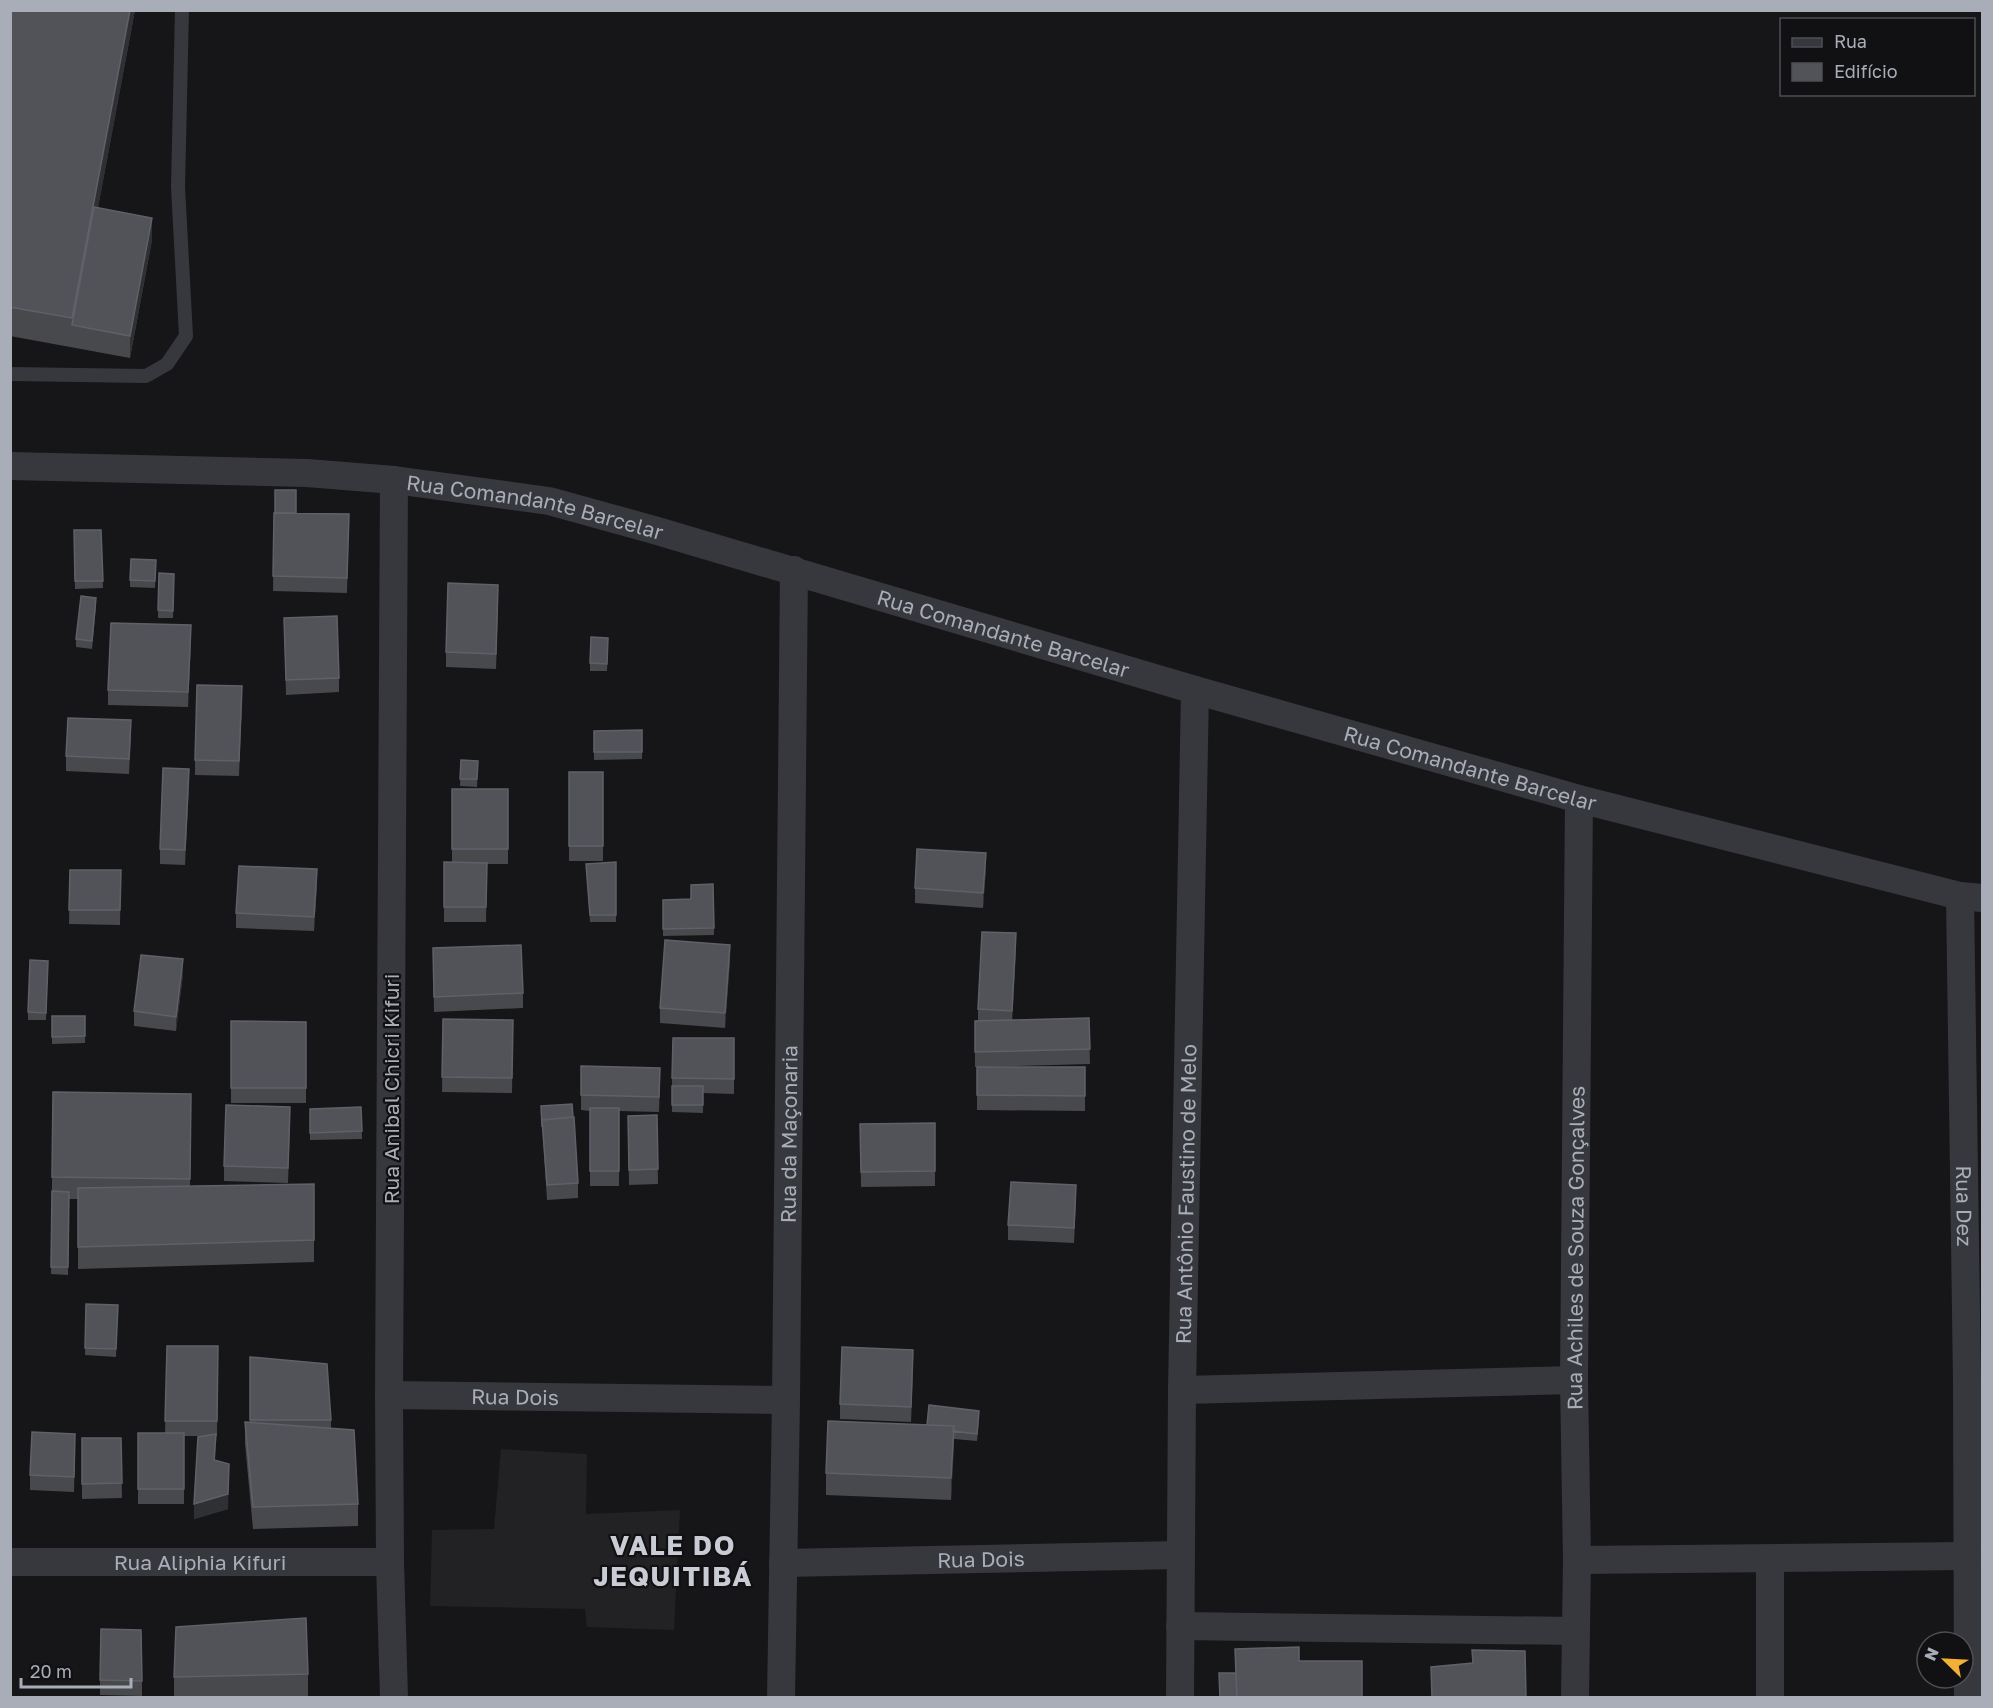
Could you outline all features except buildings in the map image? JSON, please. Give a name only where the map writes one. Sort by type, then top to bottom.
[{"type":"street","name":"Rua Comandante Barcelar","points":[[10,466],[307,473],[394,480],[549,501],[794,570],[1195,690],[1579,799],[1971,897]]},
{"type":"street","name":"Rua Anibal Chicri Kifuri","points":[[394,480],[389,1395],[394,1698]]},
{"type":"street","name":"Rua da Maçonaria","points":[[781,1698],[794,570]]},
{"type":"street","name":"Rua Antônio Faustino de Melo","points":[[1180,1698],[1182,1389],[1195,690]]},
{"type":"street","name":"Rua Achiles de Souza Gonçalves","points":[[1575,1698],[1574,1380],[1579,799]]},
{"type":"street","name":"Rua Dez","points":[[1968,1698],[1975,1381],[1971,897]]},
{"type":"street","points":[[1182,1389],[1574,1380]]},
{"type":"street","name":"Rua Dois","points":[[389,1395],[786,1400]]},
{"type":"street","points":[[1576,1560],[1770,1559],[1972,1539]]},
{"type":"street","name":"Rua Dois","points":[[783,1563],[1180,1555]]},
{"type":"street","points":[[1770,1559],[1770,1698]]},
{"type":"street","name":"Rua Aliphia Kifuri","points":[[10,1562],[390,1562]]},
{"type":"street","points":[[1180,1626],[1574,1631]]},
{"type":"lane","points":[[10,374],[146,376],[167,364],[186,336],[178,187],[182,10]]},
{"type":"shaded area","points":[[501,1449],[587,1454],[586,1514],[680,1510],[674,1630],[587,1627],[585,1609],[430,1606],[432,1530],[494,1529]]},
{"type":"district","name":"VALE DO JEQUITIBÁ","points":[[673,1560]]}]
